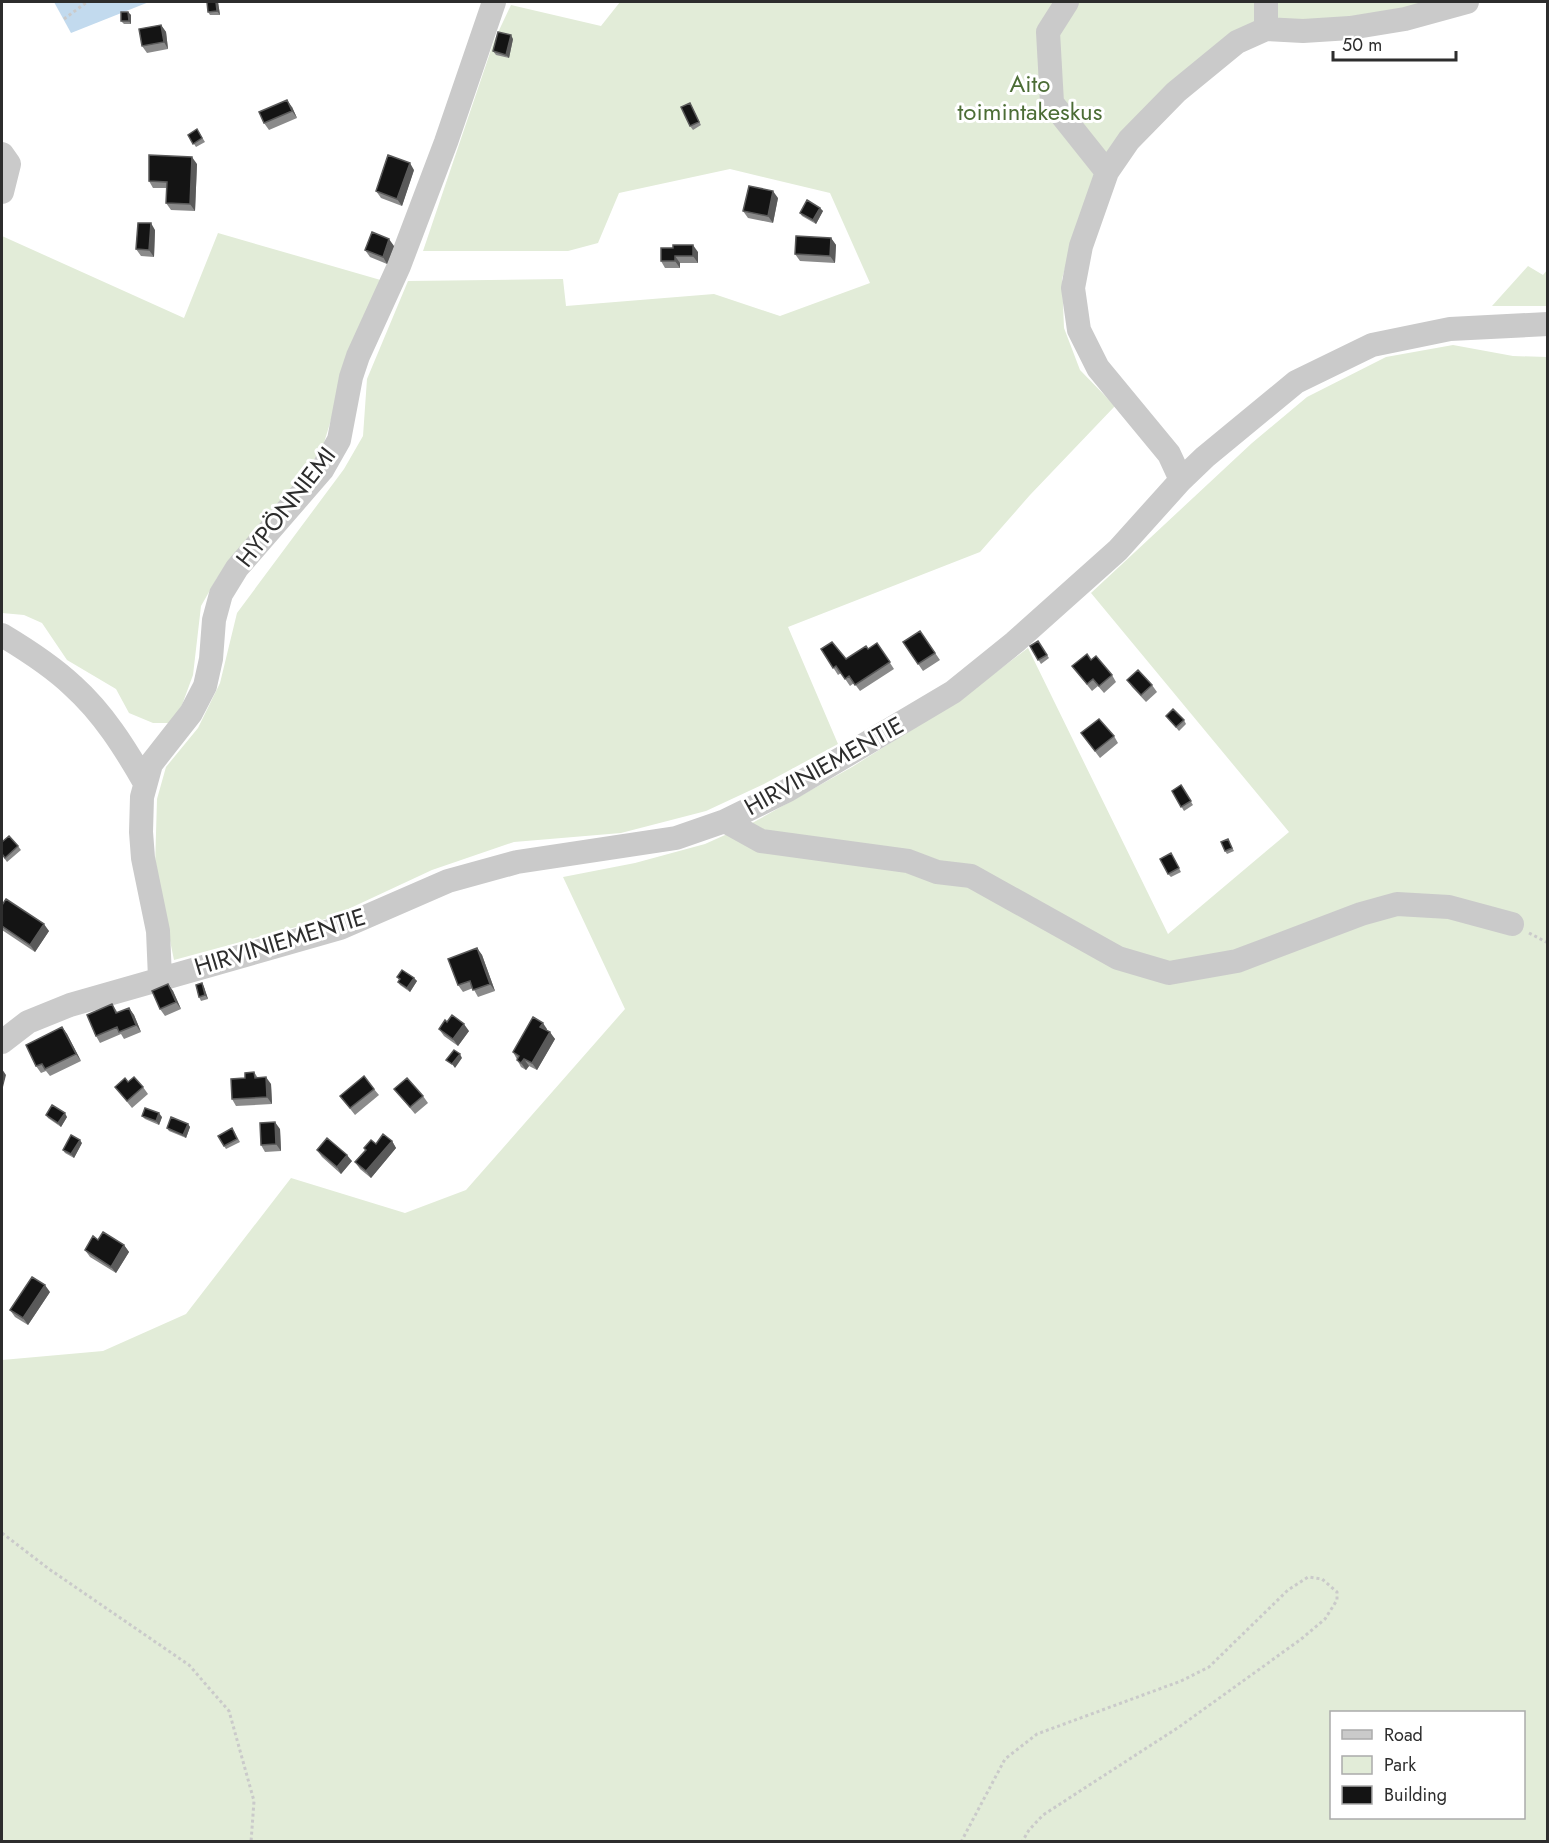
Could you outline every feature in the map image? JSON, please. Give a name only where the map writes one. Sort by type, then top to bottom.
[{"type":"street","name":"HYPÖNNIEMI","points":[[160,978],[158,931],[143,858],[141,832],[142,797],[151,764],[191,713],[205,686],[211,658],[214,620],[221,594],[237,568],[322,470],[339,440],[351,377],[358,356],[399,266],[446,141],[494,2]]},
{"type":"street","points":[[1066,2],[1048,32],[1052,103],[1107,172]]},
{"type":"street","points":[[1266,2],[1266,29]]},
{"type":"street","points":[[1181,480],[1169,454],[1098,368],[1079,330],[1073,288],[1081,246],[1107,172],[1130,140],[1176,92],[1237,42],[1266,29],[1303,31],[1350,28],[1405,19],[1467,2]]},
{"type":"street","points":[[2,154],[9,164],[2,192]]},
{"type":"street","name":"HIRVINIEMENTIE","points":[[2,1042],[28,1022],[70,1005],[340,928],[448,881],[506,865],[676,838],[725,821],[788,790],[953,692],[1015,642],[1118,550],[1199,463],[1296,382],[1372,345],[1450,329],[1548,324]]},
{"type":"street","points":[[1148,426],[1199,463]]},
{"type":"street","points":[[2,635],[44,662],[75,687],[112,731],[145,783]]},
{"type":"street","points":[[725,821],[762,841],[908,861],[937,872],[971,876],[1118,958],[1168,973],[1237,961],[1361,914],[1397,904],[1449,907],[1512,924]]},
{"type":"path","points":[[64,20],[87,2]]},
{"type":"path","points":[[2,1533],[49,1569],[189,1665],[229,1711],[254,1802],[251,1842]]},
{"type":"path","points":[[961,1842],[1005,1759],[1037,1734],[1180,1681],[1209,1666],[1288,1590],[1308,1577],[1322,1579],[1337,1592],[1337,1600],[1325,1619],[1300,1640],[1179,1727],[1043,1815],[1029,1830],[1022,1842]]},
{"type":"green space","name":"Aito toimintakeskus","points":[[620,2],[1430,2],[1409,8],[1313,23],[1184,73],[1078,222],[1062,279],[1064,328],[1080,370],[1115,406],[1030,495],[980,552],[788,627],[838,744],[764,784],[706,811],[621,833],[514,842],[432,870],[329,918],[174,960],[155,868],[157,799],[166,767],[198,728],[220,683],[237,613],[344,469],[363,436],[367,379],[408,281],[563,279],[566,306],[714,294],[780,316],[870,283],[830,193],[730,169],[619,193],[598,243],[568,251],[423,251],[494,41],[511,5],[601,26]]},
{"type":"green space","points":[[218,233],[384,281],[334,410],[323,446],[300,481],[217,578],[201,606],[193,675],[182,705],[171,723],[153,723],[129,713],[116,689],[67,660],[42,623],[24,615],[2,613],[2,236],[184,318]]},
{"type":"green space","points":[[1528,266],[1543,275],[1547,270],[1547,306],[1492,306]]},
{"type":"green space","points":[[1453,345],[1513,356],[1547,357],[1547,1841],[2,1842],[2,1360],[103,1351],[186,1314],[291,1178],[405,1213],[466,1190],[625,1009],[563,877],[635,863],[705,844],[754,822],[852,767],[959,700],[1028,648],[1168,934],[1289,832],[1091,593],[1252,443],[1307,397],[1386,357]]},
{"type":"water","points":[[54,2],[149,2],[71,33]]},
{"type":"building","points":[[207,2],[216,2],[217,11],[208,12]]},
{"type":"building","points":[[121,12],[128,12],[129,21],[121,21]]},
{"type":"building","points":[[161,25],[164,42],[142,46],[139,29]]},
{"type":"building","points":[[498,32],[511,35],[506,55],[493,51]]},
{"type":"building","points":[[287,100],[292,111],[264,123],[259,112]]},
{"type":"building","points":[[690,103],[699,122],[690,126],[681,107]]},
{"type":"building","points":[[197,129],[202,138],[193,144],[188,135]]},
{"type":"building","points":[[149,155],[192,157],[190,204],[166,203],[167,182],[149,181]]},
{"type":"building","points":[[388,155],[410,163],[397,199],[376,191]]},
{"type":"building","points":[[749,186],[773,191],[768,216],[743,211]]},
{"type":"building","points":[[807,200],[820,208],[813,220],[800,213]]},
{"type":"building","points":[[138,223],[151,223],[149,250],[136,249]]},
{"type":"building","points":[[372,232],[389,239],[383,257],[365,250]]},
{"type":"building","points":[[796,236],[831,238],[830,256],[795,254]]},
{"type":"building","points":[[673,245],[693,245],[693,256],[675,256],[675,261],[661,261],[661,248],[673,248]]},
{"type":"building","points":[[920,631],[935,653],[918,664],[903,642]]},
{"type":"building","points":[[1038,641],[1047,655],[1038,660],[1030,646]]},
{"type":"building","points":[[832,642],[846,659],[866,646],[868,649],[877,643],[890,662],[855,685],[849,676],[845,679],[836,666],[833,668],[821,649]]},
{"type":"building","points":[[1087,654],[1091,660],[1096,656],[1112,675],[1099,686],[1093,679],[1087,684],[1072,666]]},
{"type":"building","points":[[1138,670],[1152,685],[1141,695],[1127,680]]},
{"type":"building","points":[[1173,709],[1184,720],[1176,727],[1166,716]]},
{"type":"building","points":[[1099,719],[1114,736],[1095,751],[1081,733]]},
{"type":"building","points":[[1181,785],[1191,801],[1181,807],[1172,791]]},
{"type":"building","points":[[9,836],[18,846],[5,858],[2,854],[2,842]]},
{"type":"building","points":[[1228,839],[1232,848],[1225,851],[1221,842]]},
{"type":"building","points":[[1171,853],[1179,868],[1168,874],[1160,859]]},
{"type":"building","points":[[6,899],[44,924],[30,945],[2,926],[2,905]]},
{"type":"building","points":[[477,948],[490,984],[473,990],[470,981],[458,985],[448,959]]},
{"type":"building","points":[[402,970],[414,978],[407,988],[398,982],[400,979],[397,977]]},
{"type":"building","points":[[202,983],[205,995],[199,997],[196,985]]},
{"type":"building","points":[[168,984],[176,1002],[160,1009],[152,991]]},
{"type":"building","points":[[112,1004],[116,1013],[129,1008],[136,1025],[119,1032],[117,1027],[96,1036],[87,1015]]},
{"type":"building","points":[[452,1015],[464,1024],[453,1039],[439,1029]]},
{"type":"building","points":[[533,1017],[543,1023],[540,1027],[550,1032],[532,1063],[524,1059],[521,1063],[517,1060],[519,1056],[513,1052]]},
{"type":"building","points":[[62,1027],[76,1054],[45,1069],[42,1064],[36,1066],[26,1045]]},
{"type":"building","points":[[454,1050],[460,1054],[452,1064],[446,1060]]},
{"type":"building","points":[[254,1072],[255,1078],[266,1077],[267,1097],[232,1099],[231,1079],[245,1078],[245,1073]]},
{"type":"building","points":[[364,1076],[374,1089],[350,1108],[340,1096]]},
{"type":"building","points":[[134,1077],[143,1087],[127,1101],[115,1087],[125,1078],[128,1082]]},
{"type":"building","points":[[407,1078],[423,1096],[410,1107],[394,1089]]},
{"type":"building","points":[[52,1105],[65,1113],[58,1123],[46,1115]]},
{"type":"building","points":[[145,1108],[159,1113],[156,1121],[142,1116]]},
{"type":"building","points":[[171,1117],[188,1124],[183,1135],[167,1128]]},
{"type":"building","points":[[275,1122],[276,1144],[261,1145],[260,1123]]},
{"type":"building","points":[[232,1128],[237,1139],[224,1146],[218,1136]]},
{"type":"building","points":[[383,1134],[392,1141],[366,1171],[355,1162],[366,1150],[364,1148],[371,1140],[376,1144]]},
{"type":"building","points":[[71,1135],[80,1140],[71,1154],[63,1150]]},
{"type":"building","points":[[327,1138],[347,1155],[337,1167],[317,1150]]},
{"type":"building","points":[[103,1232],[124,1245],[111,1267],[85,1250],[93,1236],[98,1240]]},
{"type":"building","points":[[32,1277],[45,1285],[23,1318],[10,1310]]}]
